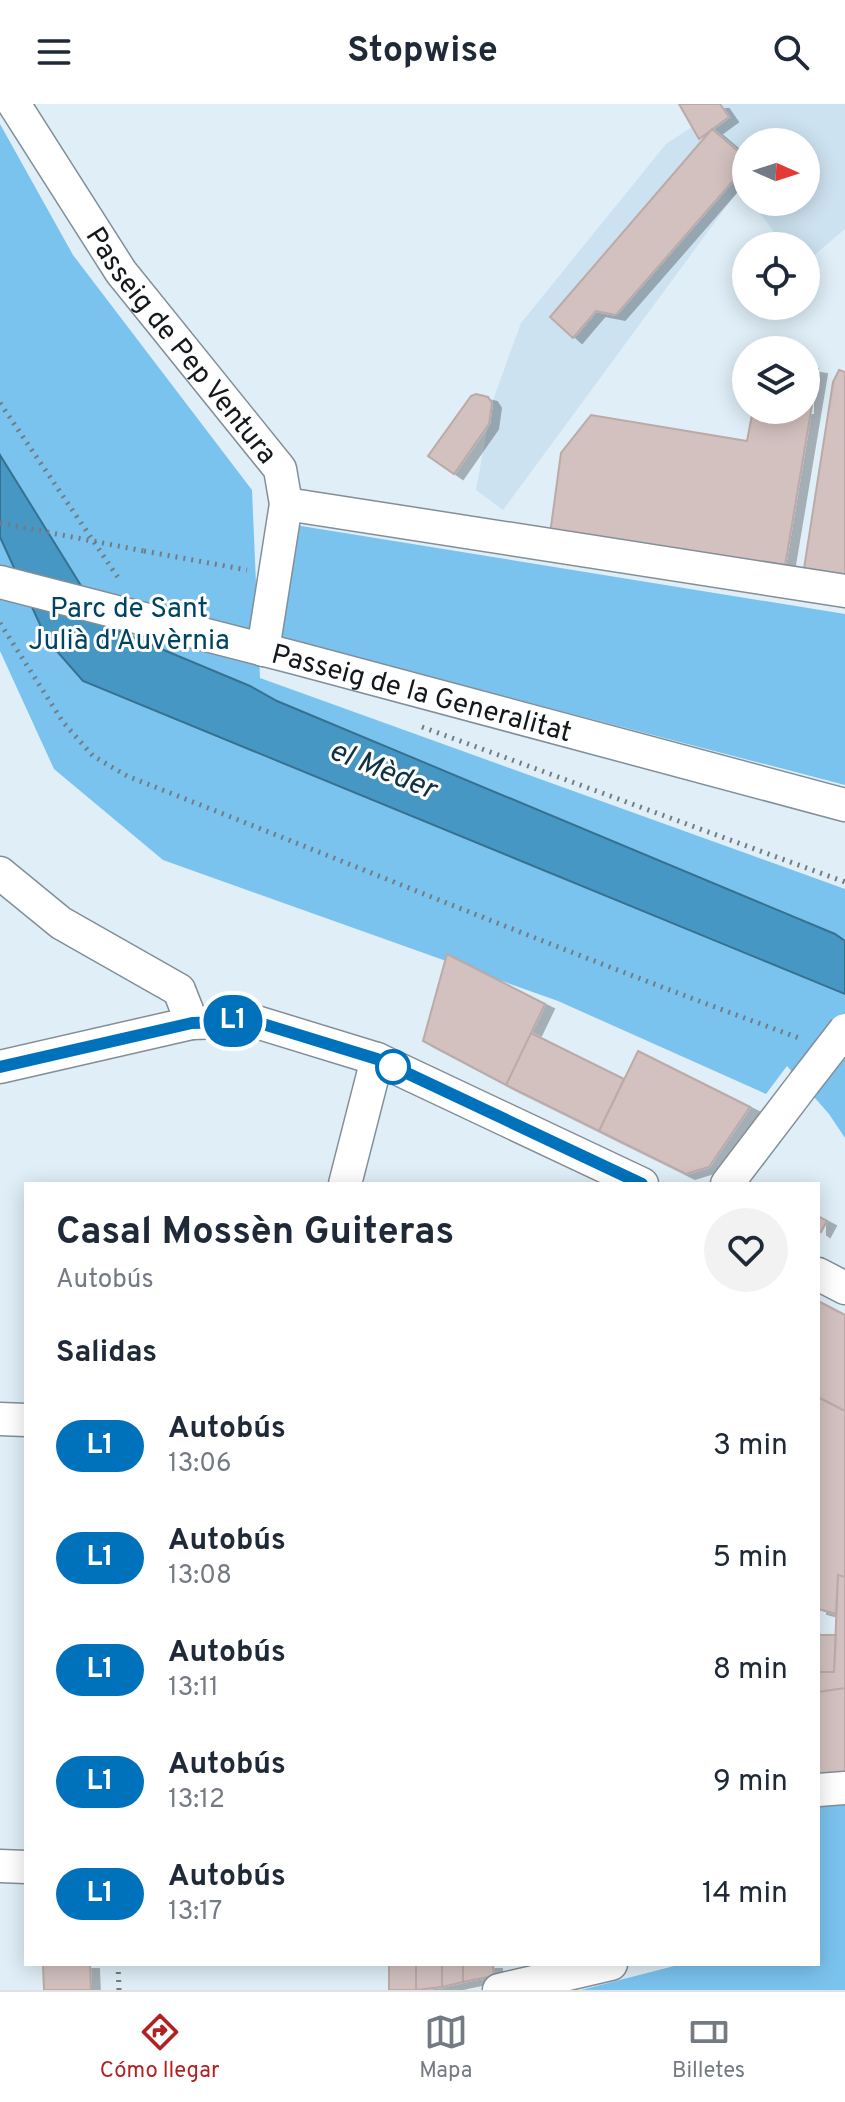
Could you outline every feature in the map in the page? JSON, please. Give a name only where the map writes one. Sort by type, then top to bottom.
[{"type":"street","name":"Passeig de Pep Ventura","points":[[14,104],[121,272],[280,469],[286,504],[263,650]]},
{"type":"street","points":[[286,504],[845,591]]},
{"type":"street","name":"Passeig de la Generalitat","points":[[0,582],[845,805]]},
{"type":"street","points":[[0,873],[61,923],[179,990],[192,1023]]},
{"type":"street","points":[[0,1067],[192,1023],[253,1021],[377,1059],[638,1182]]},
{"type":"street","points":[[729,1182],[845,1030]]},
{"type":"street","points":[[346,1182],[377,1059]]},
{"type":"street","points":[[820,1275],[845,1288]]},
{"type":"street","points":[[0,1419],[24,1420]]},
{"type":"street","points":[[820,1790],[845,1788]]},
{"type":"street","points":[[0,1866],[24,1867]]},
{"type":"street","points":[[499,1990],[602,1966]]},
{"type":"path","points":[[0,403],[124,586]]},
{"type":"path","points":[[0,523],[275,575]]},
{"type":"path","points":[[0,623],[63,722],[93,756],[127,776],[624,974],[803,1039],[813,1047]]},
{"type":"path","points":[[414,724],[845,882]]},
{"type":"path","points":[[118,1966],[119,1990]]},
{"type":"shaded area","points":[[678,104],[845,104],[845,229],[820,250],[820,232],[774,232],[762,216],[820,216],[820,128],[732,128],[732,199],[503,510],[476,490],[492,403],[521,323],[666,144],[692,127]]},
{"type":"green space","name":"Parc de Sant Julià d'Auvèrnia","points":[[0,124],[73,255],[252,490],[260,678],[845,889],[845,1138],[829,1114],[787,1066],[766,1094],[558,1001],[163,860],[54,769],[0,651]]},
{"type":"green space","points":[[295,525],[845,614],[845,785],[277,637]]},
{"type":"green space","points":[[845,1798],[845,1990],[581,1990],[674,1966],[820,1966],[820,1801]]},
{"type":"water","name":"el Mèder","points":[[0,455],[106,626],[250,686],[277,701],[835,934],[845,941],[845,994],[83,681],[47,640],[0,537]]},
{"type":"building","points":[[679,104],[720,104],[729,117],[699,139]]},
{"type":"building","points":[[712,129],[732,146],[732,182],[616,315],[596,311],[573,338],[550,317]]},
{"type":"building","points":[[839,370],[845,372],[845,581],[803,575],[833,382]]},
{"type":"building","points":[[471,396],[488,397],[492,403],[489,424],[454,474],[428,456]]},
{"type":"building","points":[[591,415],[747,441],[750,424],[809,424],[784,572],[550,534],[561,453]]},
{"type":"building","points":[[447,954],[545,1004],[506,1085],[423,1041]]},
{"type":"building","points":[[531,1033],[624,1079],[599,1131],[506,1085]]},
{"type":"building","points":[[638,1051],[750,1107],[709,1167],[686,1174],[599,1131]]},
{"type":"building","points":[[820,1217],[827,1221],[820,1231]]},
{"type":"building","points":[[820,1302],[845,1315],[845,1411],[820,1398]]},
{"type":"building","points":[[820,1398],[845,1411],[845,1577],[838,1575],[836,1614],[820,1610]]},
{"type":"building","points":[[838,1575],[845,1577],[845,1688],[820,1692],[820,1672],[834,1672]]},
{"type":"building","points":[[820,1635],[836,1635],[834,1672],[820,1672]]},
{"type":"building","points":[[845,1688],[845,1776],[820,1778],[820,1692]]},
{"type":"building","points":[[43,1966],[90,1966],[91,1990],[44,1990]]},
{"type":"building","points":[[389,1966],[416,1966],[416,1990],[389,1990]]},
{"type":"building","points":[[416,1966],[442,1966],[442,1987],[416,1990]]},
{"type":"building","points":[[442,1966],[463,1966],[463,1982],[442,1987]]},
{"type":"building","points":[[463,1966],[493,1966],[494,1976],[463,1982]]},
{"type":"bus line","name":"L1","points":[[0,1067],[192,1023],[253,1021],[377,1059],[638,1182]]}]
